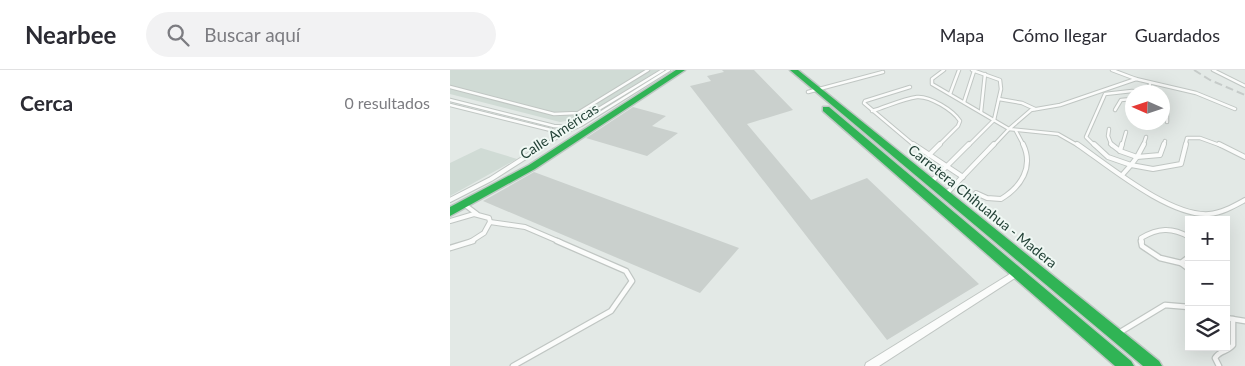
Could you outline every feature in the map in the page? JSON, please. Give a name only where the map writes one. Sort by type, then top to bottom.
[{"type":"main road","name":"Calle Américas","points":[[450,212],[532,167],[682,70]]},
{"type":"main road","name":"Carretera Chihuahua - Madera","points":[[782,70],[813,91],[847,120],[866,129],[926,186],[938,204],[1126,366]]},
{"type":"main road","name":"Carretera Chihuahua - Madera","points":[[794,70],[813,91]]},
{"type":"main road","name":"Carretera Chihuahua - Madera","points":[[847,120],[854,133],[926,186],[946,194],[1154,366]]},
{"type":"main road","points":[[854,133],[858,129],[866,129]]},
{"type":"street","points":[[870,366],[1030,264]]},
{"type":"lane","points":[[450,87],[554,114],[570,115],[578,113],[648,70]]},
{"type":"lane","points":[[563,133],[569,127],[663,70]]},
{"type":"lane","points":[[450,200],[491,179],[668,70]]},
{"type":"lane","points":[[944,70],[932,79],[931,82],[1016,131],[1060,134],[1162,200],[1190,211],[1212,214],[1228,209],[1245,200]]},
{"type":"lane","points":[[950,94],[959,70]]},
{"type":"lane","points":[[926,186],[994,120],[1001,89],[1000,80],[973,70],[964,102]]},
{"type":"lane","points":[[1112,70],[1150,84],[1196,93],[1235,109]]},
{"type":"lane","points":[[1213,70],[1245,86]]},
{"type":"lane","points":[[813,91],[883,72]]},
{"type":"lane","points":[[981,112],[985,74]]},
{"type":"lane","points":[[938,204],[1009,128],[1026,113],[1035,109],[1060,106],[1136,79]]},
{"type":"lane","points":[[910,87],[865,101],[864,105],[929,155],[962,177]]},
{"type":"lane","points":[[1125,92],[1105,94],[1086,137],[1108,157],[1131,165],[1153,169],[1181,164],[1187,138],[1191,136],[1201,138],[1245,157]]},
{"type":"lane","points":[[872,111],[918,97],[925,98],[956,114],[960,121],[958,126],[929,155]]},
{"type":"lane","points":[[999,99],[1015,101],[1035,109]]},
{"type":"lane","points":[[450,100],[554,126],[569,127]]},
{"type":"lane","points":[[1115,110],[1121,100],[1125,100]]},
{"type":"lane","points":[[450,105],[563,133]]},
{"type":"lane","points":[[1109,129],[1108,142],[1120,151],[1137,157],[1160,155],[1164,141]]},
{"type":"lane","points":[[976,193],[987,198],[1001,199],[1013,190],[1024,176],[1029,160],[1016,131]]},
{"type":"lane","points":[[1120,151],[1126,132]]},
{"type":"lane","points":[[1123,174],[1141,152],[1146,137]]},
{"type":"lane","points":[[465,204],[477,214],[488,218],[490,222],[525,227],[626,271],[632,281],[611,311],[513,366]]},
{"type":"lane","points":[[450,221],[477,214]]},
{"type":"lane","points":[[450,248],[477,239],[484,233],[490,222]]},
{"type":"lane","points":[[1185,235],[1173,228],[1164,228],[1155,230],[1142,238],[1142,246],[1151,254],[1163,260],[1181,263],[1185,266]]},
{"type":"lane","points":[[1181,263],[1185,260]]},
{"type":"lane","points":[[1116,335],[1165,305],[1185,307]]},
{"type":"lane","points":[[1230,319],[1245,321]]},
{"type":"lane","points":[[1218,366],[1215,358],[1218,353],[1231,348],[1233,345],[1233,319]]},
{"type":"shaded area","points":[[450,70],[659,70],[579,119],[560,122],[450,94]]},
{"type":"shaded area","points":[[481,148],[517,159],[450,196],[450,163]]},
{"type":"building","points":[[722,70],[754,70],[793,110],[747,124],[811,200],[867,178],[979,284],[887,340],[690,86],[711,81],[707,76],[724,72]]},
{"type":"building","points":[[633,107],[666,116],[652,126],[678,133],[647,156],[586,138]]},
{"type":"building","points":[[534,172],[739,248],[700,293],[483,201]]},
{"type":"railway","points":[[1194,70],[1210,80],[1245,95]]},
{"type":"traffic: fast","points":[[450,212],[532,167],[681,70]]},
{"type":"traffic: fast","points":[[794,70],[1154,366]]},
{"type":"traffic: fast","points":[[826,109],[1126,366]]}]
